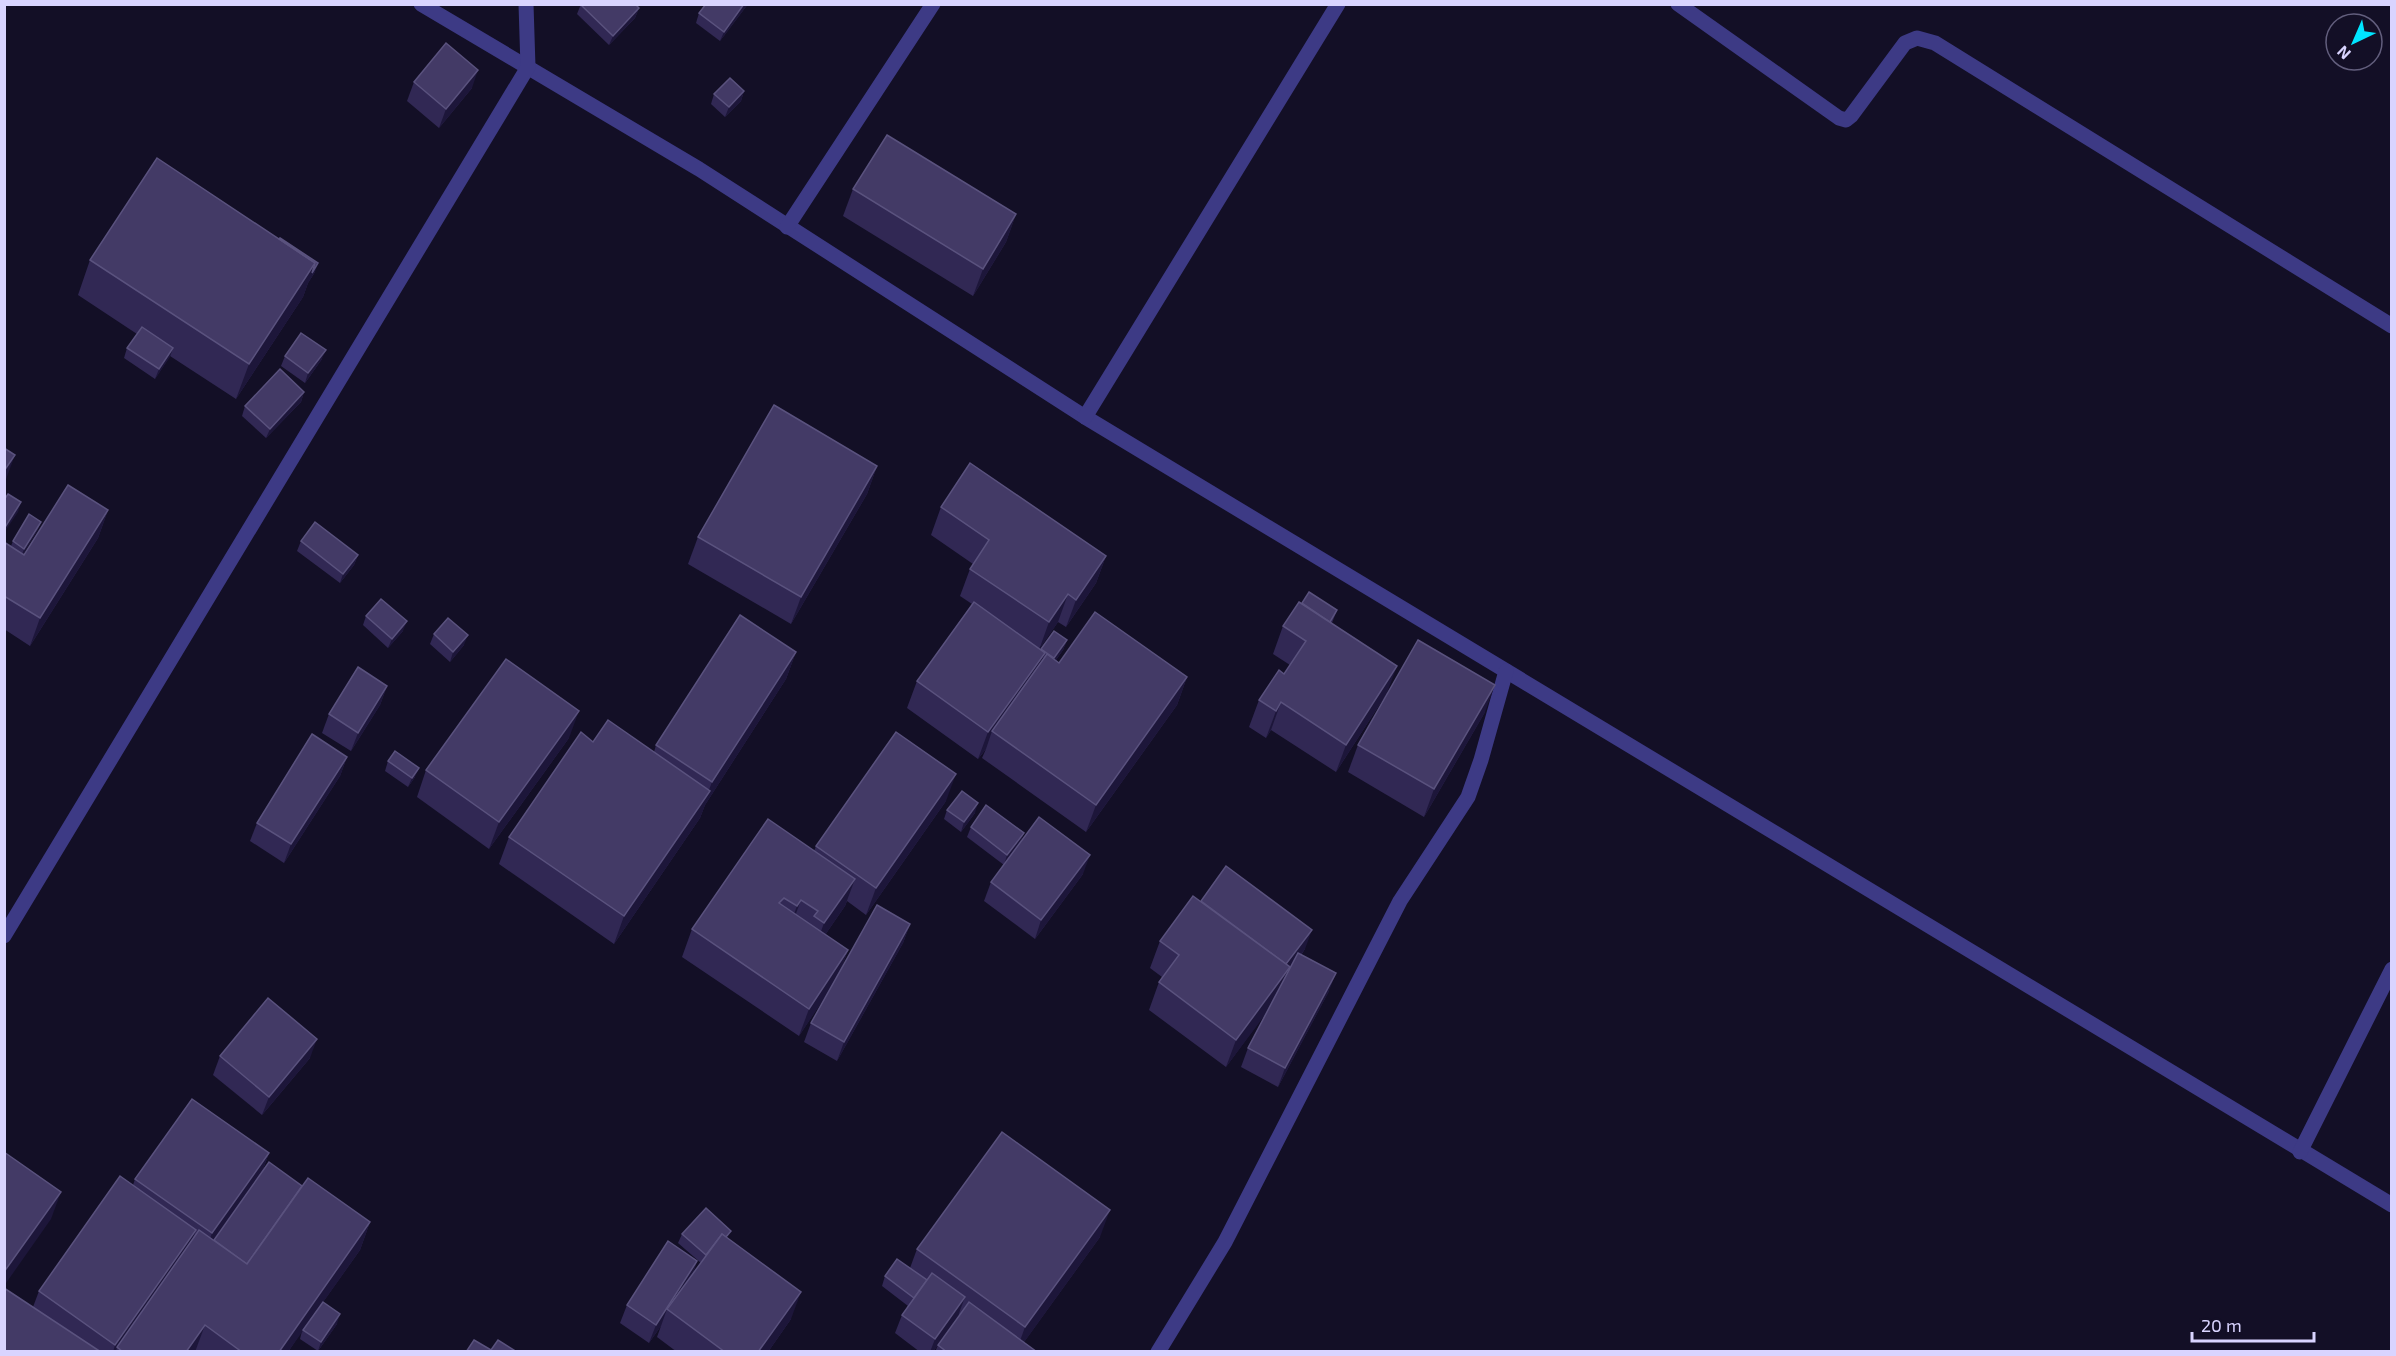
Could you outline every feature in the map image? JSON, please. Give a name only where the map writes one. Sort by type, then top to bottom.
[{"type":"street","points":[[421,4],[699,169],[1085,417],[2391,1205]]},
{"type":"street","points":[[4,936],[528,67],[526,4]]},
{"type":"street","points":[[787,227],[933,4]]},
{"type":"street","points":[[1085,417],[1338,4]]},
{"type":"street","points":[[1677,4],[1839,118],[1846,120],[1905,43],[1917,38],[1935,43],[2391,326]]},
{"type":"street","points":[[1158,1352],[1225,1242],[1400,902],[1468,797],[1506,671]]},
{"type":"street","points":[[2300,1152],[2391,969]]},
{"type":"building","points":[[635,4],[639,8],[613,36],[581,5]]},
{"type":"building","points":[[706,4],[744,4],[724,32],[699,13]]},
{"type":"building","points":[[446,43],[478,70],[446,109],[414,82]]},
{"type":"building","points":[[730,78],[744,91],[729,107],[714,94]]},
{"type":"building","points":[[887,135],[1016,214],[983,269],[853,189]]},
{"type":"building","points":[[157,158],[315,263],[249,364],[90,260]]},
{"type":"building","points":[[280,238],[318,263],[312,273],[315,263]]},
{"type":"building","points":[[142,327],[173,348],[159,369],[127,348]]},
{"type":"building","points":[[301,333],[326,350],[308,373],[285,356]]},
{"type":"building","points":[[280,369],[304,392],[270,429],[245,406]]},
{"type":"building","points":[[774,405],[877,466],[801,597],[698,537]]},
{"type":"building","points":[[4,448],[15,455],[4,471]]},
{"type":"building","points":[[970,463],[1106,556],[1076,600],[1068,594],[1049,622],[970,569],[989,540],[941,507]]},
{"type":"building","points":[[68,485],[108,510],[40,618],[4,596],[4,542],[24,555]]},
{"type":"building","points":[[8,494],[21,502],[4,529],[4,500]]},
{"type":"building","points":[[29,514],[41,522],[24,549],[13,541]]},
{"type":"building","points":[[315,522],[358,555],[343,574],[301,541]]},
{"type":"building","points":[[1309,592],[1337,610],[1330,622],[1302,603]]},
{"type":"building","points":[[381,599],[407,621],[392,639],[366,616]]},
{"type":"building","points":[[974,602],[1045,653],[988,732],[917,681]]},
{"type":"building","points":[[1299,602],[1397,666],[1346,745],[1281,702],[1276,711],[1259,700],[1279,670],[1284,674],[1306,641],[1283,626]]},
{"type":"building","points":[[1095,612],[1187,677],[1096,805],[992,731],[1047,654],[1059,663]]},
{"type":"building","points":[[740,615],[796,652],[712,782],[656,745]]},
{"type":"building","points":[[448,618],[468,635],[453,652],[434,634]]},
{"type":"building","points":[[1054,631],[1067,640],[1054,658],[1041,649]]},
{"type":"building","points":[[1418,640],[1495,685],[1434,789],[1358,745]]},
{"type":"building","points":[[506,659],[579,711],[499,822],[426,770]]},
{"type":"building","points":[[358,667],[387,686],[358,733],[329,714]]},
{"type":"building","points":[[608,720],[710,791],[624,916],[509,837],[581,732],[593,742]]},
{"type":"building","points":[[896,732],[956,774],[876,888],[816,846]]},
{"type":"building","points":[[312,734],[347,757],[291,844],[257,823]]},
{"type":"building","points":[[395,751],[419,768],[412,778],[388,761]]},
{"type":"building","points":[[962,791],[978,803],[964,822],[947,810]]},
{"type":"building","points":[[986,805],[1024,833],[1007,855],[971,827]]},
{"type":"building","points":[[1039,817],[1090,855],[1041,920],[991,882]]},
{"type":"building","points":[[768,819],[855,879],[824,923],[814,916],[818,911],[801,900],[797,906],[784,898],[779,903],[848,950],[809,1009],[692,929]]},
{"type":"building","points":[[1226,866],[1312,930],[1286,964],[1201,901]]},
{"type":"building","points":[[1193,896],[1290,967],[1236,1040],[1159,982],[1179,955],[1160,941]]},
{"type":"building","points":[[877,905],[910,924],[844,1042],[811,1023]]},
{"type":"building","points":[[1298,953],[1336,973],[1285,1068],[1248,1048]]},
{"type":"building","points":[[268,998],[317,1039],[269,1097],[220,1056]]},
{"type":"building","points":[[192,1099],[269,1153],[212,1233],[135,1179]]},
{"type":"building","points":[[1002,1132],[1110,1210],[1025,1327],[917,1249]]},
{"type":"building","points":[[4,1152],[61,1192],[4,1272]]},
{"type":"building","points":[[269,1162],[302,1186],[247,1264],[214,1240]]},
{"type":"building","points":[[120,1176],[196,1230],[115,1345],[39,1291]]},
{"type":"building","points":[[308,1178],[370,1222],[279,1352],[242,1352],[205,1325],[186,1352],[123,1352],[117,1347],[199,1230],[247,1264]]},
{"type":"building","points":[[706,1208],[731,1231],[726,1237],[722,1234],[706,1255],[682,1234]]},
{"type":"building","points":[[722,1234],[801,1292],[758,1352],[725,1352],[667,1309]]},
{"type":"building","points":[[668,1241],[697,1261],[656,1325],[627,1305]]},
{"type":"building","points":[[897,1259],[927,1280],[914,1298],[885,1276]]},
{"type":"building","points":[[932,1273],[965,1297],[935,1339],[902,1315]]},
{"type":"building","points":[[4,1288],[101,1352],[4,1352]]},
{"type":"building","points":[[323,1302],[340,1314],[321,1342],[303,1330]]},
{"type":"building","points":[[969,1302],[1037,1352],[947,1352],[938,1345]]},
{"type":"building","points":[[474,1340],[491,1350],[498,1340],[517,1352],[466,1352]]}]
